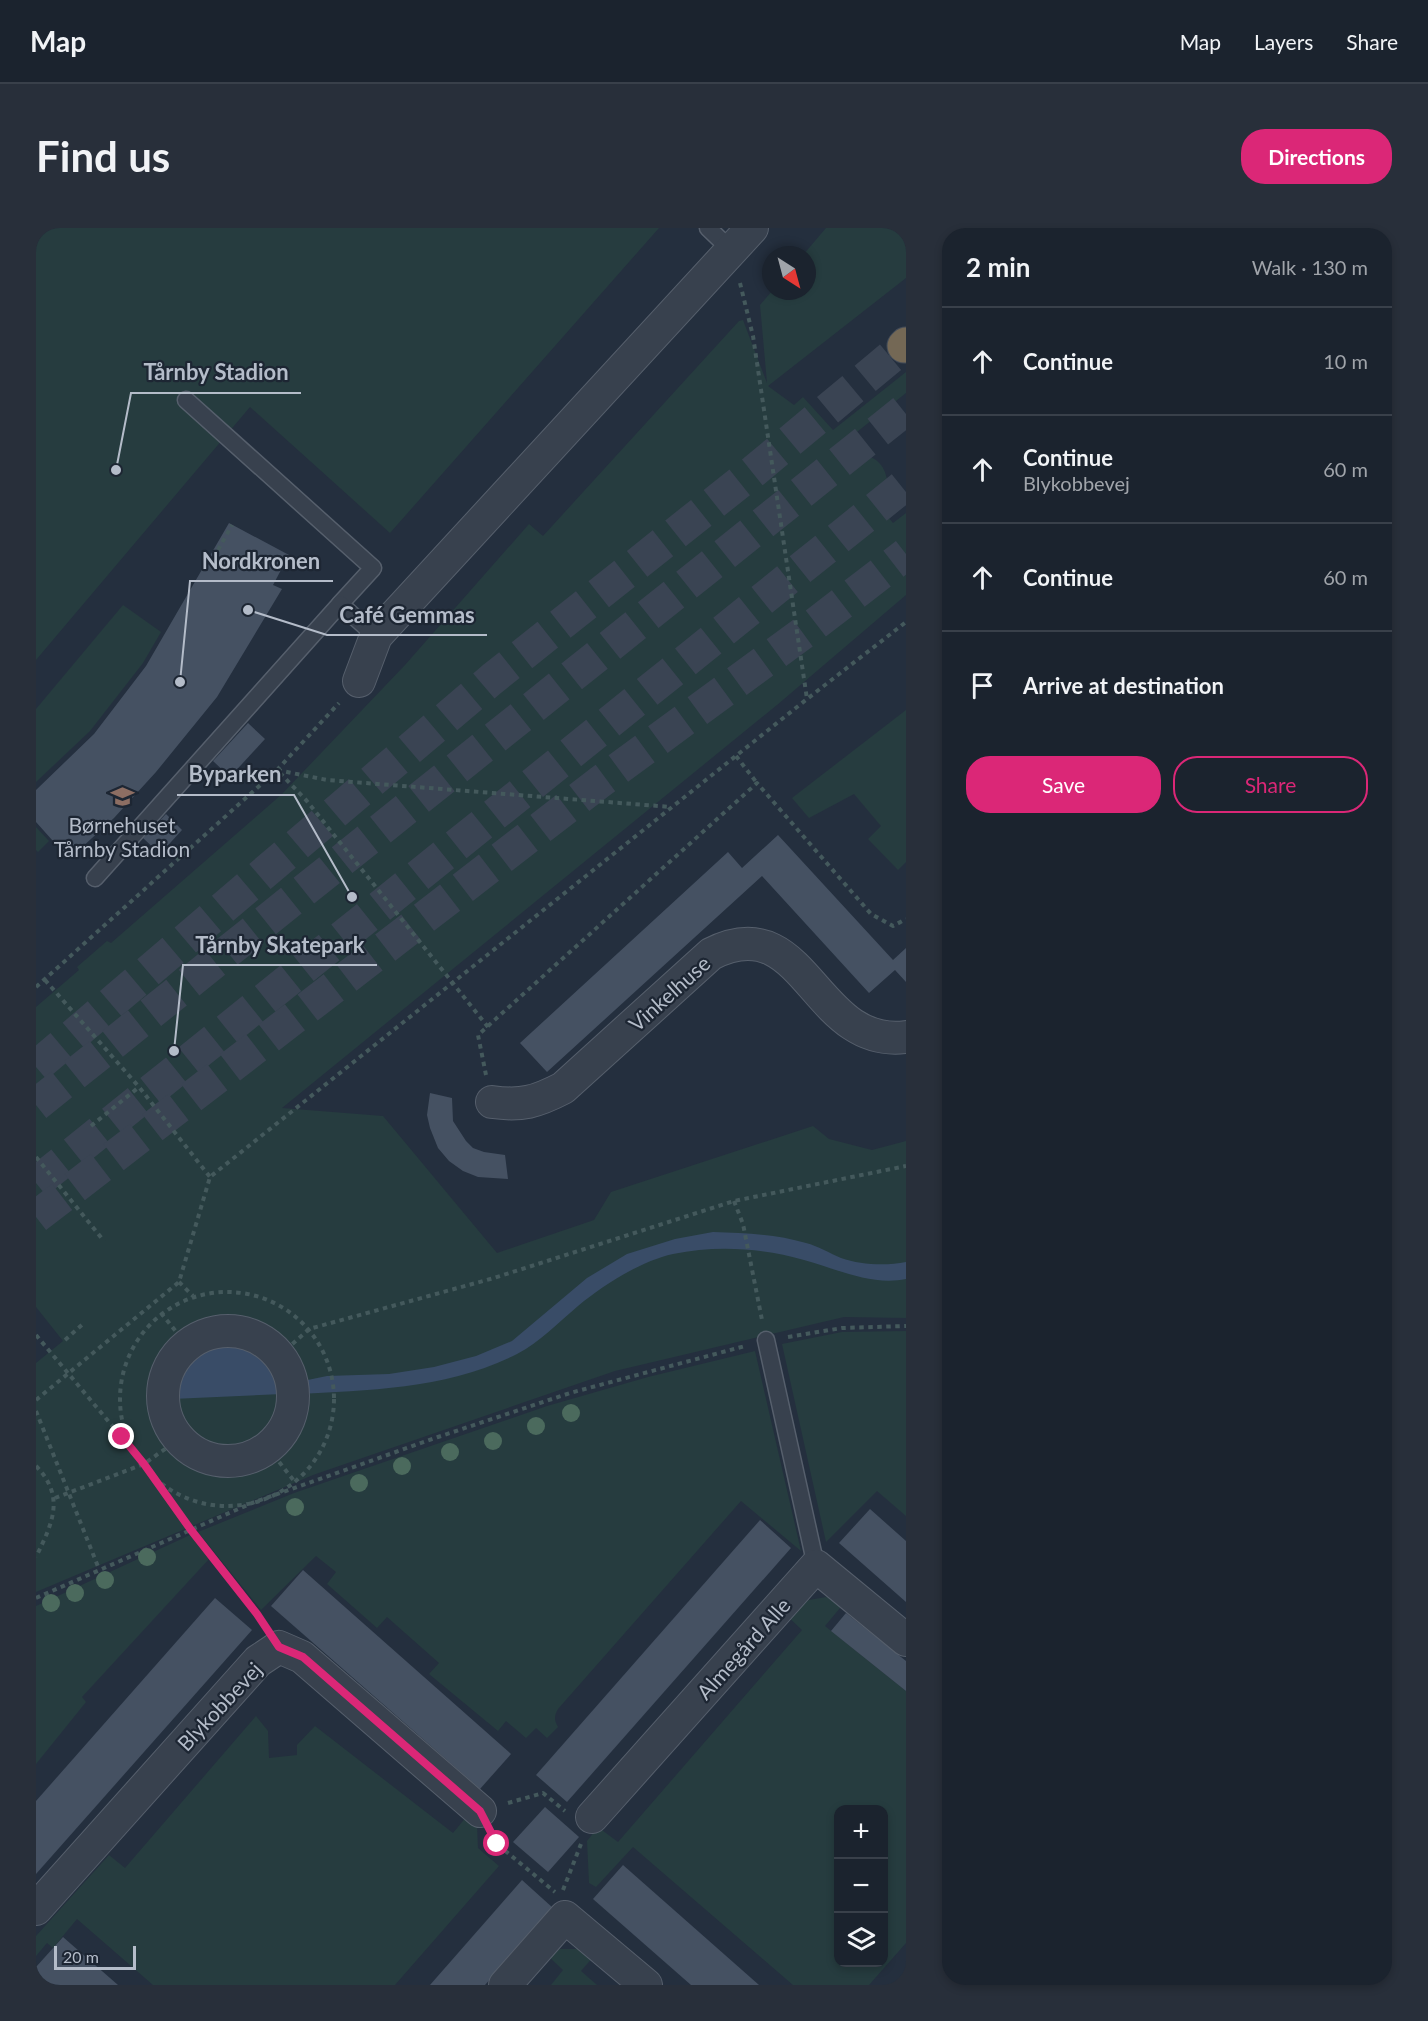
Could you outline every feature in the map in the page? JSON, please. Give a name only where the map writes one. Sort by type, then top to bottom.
[{"type":"street","points":[[359,681],[376,636],[742,239]]},
{"type":"street","name":"Vinkelhuse","points":[[492,1102],[513,1105],[538,1101],[563,1088],[711,954],[727,946],[744,943],[760,944],[776,950],[790,961],[846,1022],[861,1031],[877,1036],[906,1037]]},
{"type":"street","points":[[218,1331],[235,1331],[252,1335],[267,1343],[279,1356],[288,1370],[293,1404],[280,1436],[268,1448],[250,1457],[231,1461],[212,1459],[194,1451],[179,1439],[169,1424],[164,1408],[163,1390],[167,1373],[175,1358],[187,1345],[201,1336],[218,1331]]},
{"type":"street","points":[[816,1566],[906,1640]]},
{"type":"street","name":"Almegård Alle","points":[[588,1822],[816,1566]]},
{"type":"street","name":"Blykobbevej","points":[[36,1909],[258,1660],[279,1647],[303,1657],[480,1811]]},
{"type":"street","points":[[505,1985],[565,1917],[645,1985]]},
{"type":"lane","points":[[708,228],[742,239]]},
{"type":"lane","points":[[94,878],[373,568],[186,400]]},
{"type":"lane","points":[[340,604],[376,636]]},
{"type":"lane","points":[[766,1340],[816,1566]]},
{"type":"path","points":[[742,239],[753,336],[807,699]]},
{"type":"path","points":[[218,550],[232,525]]},
{"type":"path","points":[[36,1400],[179,1282],[210,1177],[906,622]]},
{"type":"path","points":[[36,987],[277,770],[359,681]]},
{"type":"path","points":[[736,756],[872,914],[893,926],[906,919]]},
{"type":"path","points":[[277,770],[327,780],[672,807]]},
{"type":"path","points":[[277,770],[306,800],[488,1027]]},
{"type":"path","points":[[492,1102],[478,1035],[757,783]]},
{"type":"path","points":[[45,980],[139,1087],[210,1177]]},
{"type":"path","points":[[91,1126],[139,1087]]},
{"type":"path","points":[[36,1157],[104,1241]]},
{"type":"path","points":[[279,1356],[309,1329],[494,1278],[734,1201],[906,1166]]},
{"type":"path","points":[[734,1201],[743,1224],[750,1253],[766,1340]]},
{"type":"path","points":[[179,1282],[193,1296]]},
{"type":"path","points":[[36,1598],[99,1569],[191,1530],[252,1503],[274,1495],[295,1482],[315,1460],[328,1433],[336,1394],[333,1373],[322,1348],[309,1329],[275,1303],[235,1291],[193,1296],[161,1313],[138,1337],[123,1368],[118,1403],[125,1436],[191,1530],[257,1614],[279,1647]]},
{"type":"path","points":[[161,1313],[187,1345]]},
{"type":"path","points":[[65,1340],[84,1323]]},
{"type":"path","points":[[36,1335],[164,1487],[191,1501],[221,1506],[252,1503],[570,1393],[766,1340],[842,1328],[906,1326]]},
{"type":"path","points":[[36,1411],[99,1569]]},
{"type":"path","points":[[55,1498],[144,1464],[179,1439]]},
{"type":"path","points":[[268,1448],[295,1482]]},
{"type":"path","points":[[36,1466],[55,1498],[51,1526],[36,1557]]},
{"type":"path","points":[[543,1793],[588,1822],[560,1896],[497,1844],[480,1811],[543,1793]]},
{"type":"green space","points":[[36,228],[659,228],[390,533],[250,407],[36,660]]},
{"type":"green space","points":[[826,228],[906,228],[906,278],[768,386],[794,405],[803,397],[833,430],[906,372],[906,393],[833,451],[844,464],[854,458],[866,456],[880,464],[887,478],[888,487],[883,511],[893,523],[906,513],[906,595],[777,705],[282,1108],[383,1116],[497,1253],[594,1220],[611,1192],[813,1126],[829,1139],[872,1150],[906,1141],[906,1318],[844,1317],[615,1371],[313,1475],[36,1592],[36,1363],[63,1341],[36,1307],[36,1007],[79,970],[77,967],[107,941],[111,943],[282,794],[405,665],[529,524],[543,536],[739,321],[743,320],[767,383],[760,305],[764,300],[816,300],[816,246],[811,246]]},
{"type":"green space","points":[[123,605],[161,632],[143,663],[90,731],[36,782],[36,709]]},
{"type":"green space","points":[[906,710],[906,862],[898,870],[868,839],[881,826],[854,794],[809,818],[792,798]]},
{"type":"green space","points":[[36,827],[49,841],[38,852],[36,850]]},
{"type":"green space","points":[[906,1331],[906,1516],[877,1491],[826,1542],[782,1344],[842,1332]]},
{"type":"green space","points":[[755,1351],[801,1551],[741,1501],[558,1709],[555,1718],[558,1727],[547,1738],[536,1728],[526,1738],[506,1721],[498,1731],[429,1674],[439,1663],[387,1617],[377,1628],[327,1584],[336,1572],[316,1556],[261,1610],[198,1532],[294,1493],[547,1406],[648,1377]]},
{"type":"green space","points":[[190,1535],[209,1559],[82,1697],[86,1702],[36,1764],[36,1606]]},
{"type":"green space","points":[[826,1597],[845,1602],[825,1626],[906,1691],[906,1943],[888,1963],[888,1805],[834,1805],[834,1967],[885,1967],[869,1985],[793,1985],[633,1847],[596,1887],[589,1883],[587,1841],[598,1827],[618,1842],[802,1630],[785,1614],[809,1600]]},
{"type":"green space","points":[[256,1716],[268,1731],[269,1758],[297,1755],[297,1745],[315,1726],[453,1833],[467,1816],[477,1824],[478,1848],[499,1866],[395,1985],[153,1985],[77,1919],[53,1948],[47,1943],[36,1956],[36,1936],[109,1855],[125,1868]]},
{"type":"green space","points":[[560,1949],[582,1949],[594,1956],[581,1971],[597,1985],[551,1985],[563,1970],[546,1954]]},
{"type":"water","points":[[713,1232],[795,1240],[857,1262],[890,1264],[906,1262],[906,1279],[893,1281],[854,1276],[804,1260],[755,1250],[706,1249],[673,1254],[648,1262],[611,1282],[588,1298],[534,1344],[491,1366],[409,1386],[295,1394],[293,1383],[327,1376],[389,1374],[434,1367],[476,1356],[512,1341],[587,1278],[627,1254],[675,1239]]},
{"type":"water","points":[[228,1342],[248,1348],[264,1358],[276,1373],[282,1394],[172,1399],[177,1373],[186,1358],[200,1347]]},
{"type":"building","points":[[229,523],[289,555],[273,585],[282,589],[217,697],[156,772],[114,818],[69,859],[36,822],[36,790],[94,734],[146,666]]},
{"type":"building","points":[[248,723],[265,739],[230,777],[213,761]]},
{"type":"building","points":[[166,814],[182,830],[160,854],[143,838]]},
{"type":"building","points":[[778,835],[893,960],[906,948],[906,982],[895,970],[869,993],[762,876],[547,1072],[520,1043],[728,852],[742,868]]},
{"type":"building","points":[[430,1093],[452,1098],[453,1121],[473,1148],[505,1155],[508,1179],[478,1177],[463,1171],[449,1161],[438,1148],[430,1128],[427,1115]]},
{"type":"building","points":[[870,1509],[906,1541],[906,1602],[839,1543]]},
{"type":"building","points":[[760,1520],[791,1548],[567,1802],[536,1775]]},
{"type":"building","points":[[303,1570],[511,1754],[480,1789],[271,1606]]},
{"type":"building","points":[[215,1598],[252,1630],[36,1874],[36,1801]]},
{"type":"building","points":[[846,1613],[906,1661],[906,1691],[831,1631]]},
{"type":"building","points":[[545,1807],[579,1837],[548,1872],[513,1842]]},
{"type":"building","points":[[623,1865],[759,1985],[691,1985],[593,1899]]},
{"type":"building","points":[[522,1880],[553,1908],[485,1985],[430,1985]]},
{"type":"building","points":[[63,1937],[118,1985],[48,1985],[36,1975],[36,1967]]},
{"type":"tunnel","points":[[36,1067],[492,679],[754,471],[904,346]]},
{"type":"tunnel","points":[[36,1105],[906,409]]},
{"type":"tunnel","points":[[36,1183],[906,484]]},
{"type":"tunnel","points":[[36,1217],[600,782],[810,628],[906,554]]},
{"type":"place","name":"Tårnby Stadion","points":[[116,470]]},
{"type":"place","name":"Café Gemmas","points":[[248,610]]},
{"type":"place","name":"Nordkronen","points":[[180,682]]},
{"type":"place","name":"Børnehuset Tårnby Stadion","points":[[122,796]]},
{"type":"place","name":"Byparken","points":[[352,897]]},
{"type":"place","name":"Tårnby Skatepark","points":[[174,1051]]},
{"type":"route","points":[[122,1437],[257,1614],[279,1647],[303,1657],[480,1811],[497,1844]]}]
